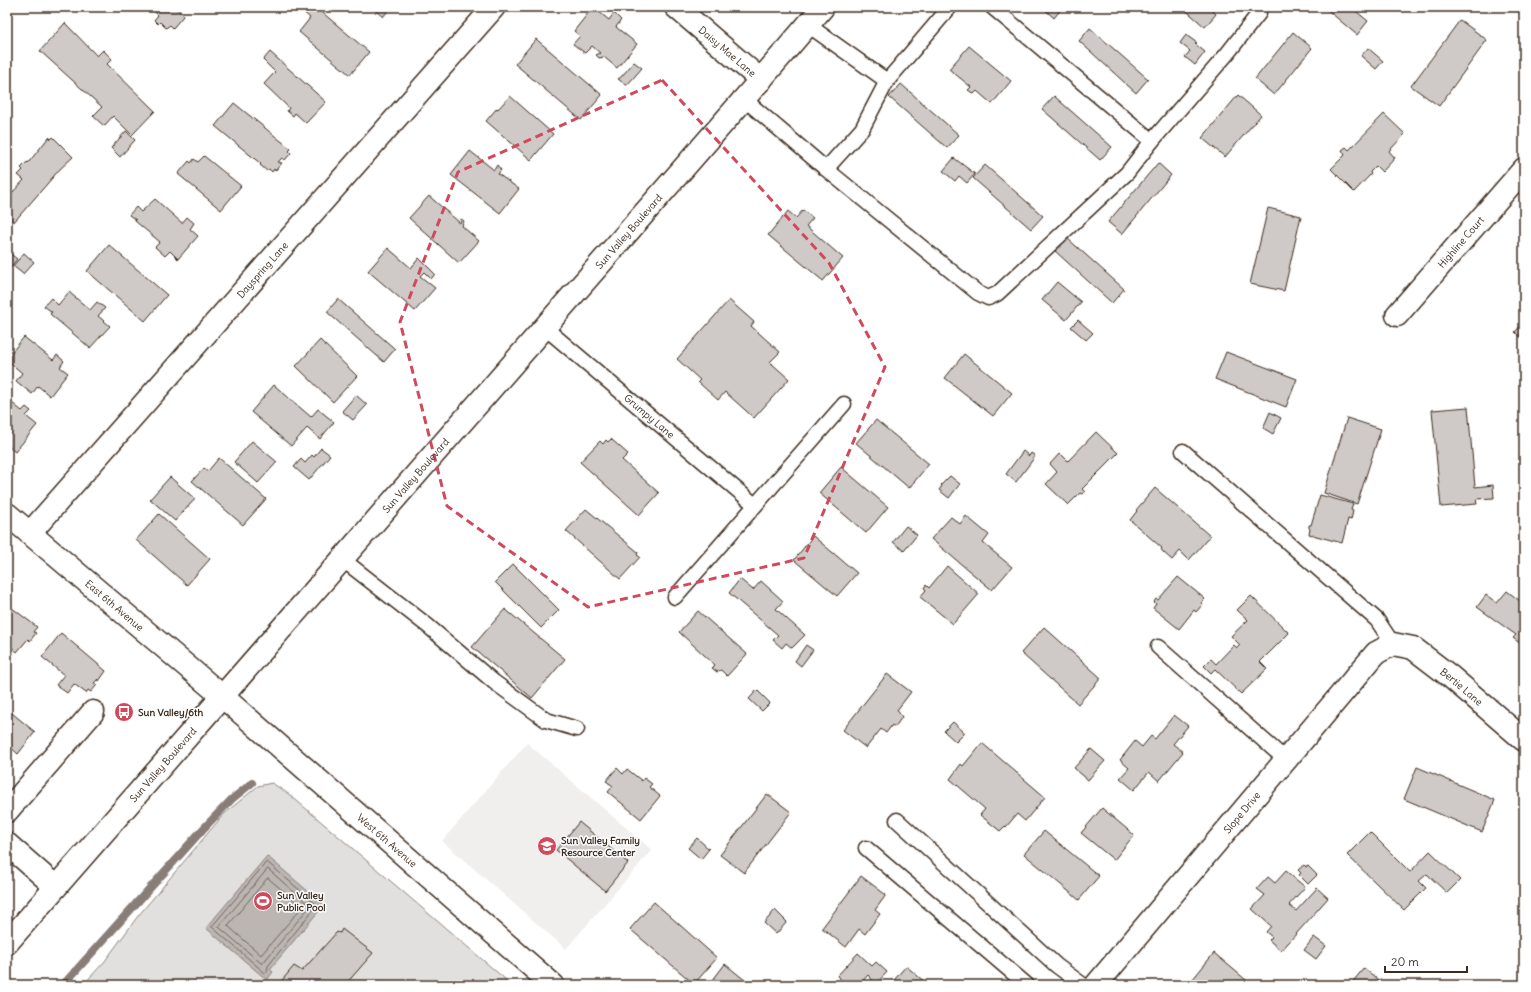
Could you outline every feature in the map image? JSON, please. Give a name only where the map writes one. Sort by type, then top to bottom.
[{"type":"street","name":"Dayspring Lane","points":[[30,533],[494,7]]},
{"type":"street","name":"Daisy Mae Lane","points":[[676,7],[761,80]]},
{"type":"street","name":"Sun Valley Boulevard","points":[[7,943],[744,100],[823,7]]},
{"type":"street","name":"Highline Court","points":[[1397,315],[1524,169]]},
{"type":"street","name":"East 6th Avenue","points":[[7,514],[222,696]]},
{"type":"street","name":"Bertie Lane","points":[[1392,644],[1413,648],[1450,677],[1524,740]]},
{"type":"street","name":"Slope Drive","points":[[1096,985],[1376,653],[1392,644]]},
{"type":"street","name":"West 6th Avenue","points":[[222,696],[553,985]]},
{"type":"street","points":[[7,811],[93,712]]},
{"type":"street","points":[[7,844],[56,887]]},
{"type":"lane","points":[[826,169],[862,129],[887,81],[950,7]]},
{"type":"lane","points":[[992,7],[1152,140]]},
{"type":"lane","points":[[744,100],[978,293],[988,298],[997,294],[1127,173],[1152,140],[1227,54],[1259,13],[1258,7]]},
{"type":"lane","points":[[808,25],[887,81]]},
{"type":"lane","name":"Grumpy Lane","points":[[544,327],[754,505]]},
{"type":"lane","points":[[675,597],[844,404]]},
{"type":"lane","points":[[1183,451],[1377,620],[1392,644]]},
{"type":"lane","points":[[342,559],[428,626],[494,682],[546,720],[577,729]]},
{"type":"lane","points":[[1158,647],[1286,760]]},
{"type":"lane","points":[[897,820],[1057,966],[1083,985]]},
{"type":"lane","points":[[866,848],[1026,985]]},
{"type":"highlighted area","points":[[662,80],[829,263],[885,367],[804,558],[588,607],[447,506],[400,322],[458,172]]},
{"type":"shaded area","name":"Sun Valley Family Resource Center","points":[[527,743],[652,850],[566,949],[442,841]]},
{"type":"shaded area","points":[[272,783],[290,795],[512,985],[83,985],[105,961],[138,916],[224,814],[258,786]]},
{"type":"water","points":[[267,856],[324,905],[270,969],[273,972],[267,980],[206,928]]},
{"type":"building","points":[[149,7],[175,7],[184,15],[173,28],[170,25],[166,28],[160,22],[158,24],[154,20],[158,15]]},
{"type":"building","points":[[301,7],[312,7],[315,10],[317,8],[369,52],[350,75],[299,32],[310,18],[300,9]]},
{"type":"building","points":[[371,7],[391,7],[383,17]]},
{"type":"building","points":[[593,7],[609,20],[614,13],[621,20],[616,27],[637,44],[617,68],[604,57],[599,58],[596,55],[600,53],[592,46],[585,53],[573,44],[580,36],[574,31]]},
{"type":"building","points":[[1042,7],[1063,7],[1054,18]]},
{"type":"building","points":[[1182,7],[1209,7],[1216,14],[1205,27]]},
{"type":"building","points":[[1324,7],[1351,7],[1368,21],[1357,35]]},
{"type":"building","points":[[1460,20],[1487,40],[1439,106],[1411,86]]},
{"type":"building","points":[[65,23],[97,56],[103,50],[112,59],[107,64],[155,111],[132,135],[113,116],[104,126],[93,116],[102,107],[40,51]]},
{"type":"building","points":[[1090,28],[1148,79],[1136,93],[1079,41]]},
{"type":"building","points":[[1293,32],[1312,48],[1274,95],[1255,79]]},
{"type":"building","points":[[1186,35],[1197,43],[1195,44],[1205,52],[1195,65],[1185,57],[1190,51],[1180,43]]},
{"type":"building","points":[[536,39],[602,95],[581,120],[515,64]]},
{"type":"building","points":[[969,46],[1011,81],[992,104],[977,91],[974,94],[968,90],[971,87],[949,69]]},
{"type":"building","points":[[1368,48],[1383,61],[1376,69],[1361,56]]},
{"type":"building","points":[[270,52],[326,102],[306,123],[295,113],[293,116],[287,111],[289,108],[264,84],[275,72],[263,60]]},
{"type":"building","points":[[634,62],[642,68],[626,85],[618,79]]},
{"type":"building","points":[[901,84],[959,135],[947,148],[889,97]]},
{"type":"building","points":[[1238,95],[1261,115],[1225,157],[1202,138]]},
{"type":"building","points":[[510,96],[553,134],[531,160],[486,121]]},
{"type":"building","points":[[1054,96],[1112,147],[1100,160],[1042,109]]},
{"type":"building","points":[[234,103],[291,149],[289,151],[291,153],[285,160],[282,158],[278,162],[282,163],[275,171],[274,169],[272,172],[269,169],[267,171],[260,165],[261,164],[215,126]]},
{"type":"building","points":[[1384,114],[1405,134],[1389,151],[1395,158],[1382,172],[1376,166],[1370,172],[1371,174],[1354,192],[1331,169],[1345,155],[1342,150],[1346,147],[1349,150]]},
{"type":"building","points":[[126,131],[135,140],[120,157],[111,148]]},
{"type":"building","points":[[49,137],[51,139],[53,137],[73,157],[60,169],[14,222],[7,215],[7,212],[10,209],[7,206],[7,193],[10,190],[13,192],[24,180],[18,175],[23,170],[21,168],[27,162],[28,163]]},
{"type":"building","points":[[470,151],[494,170],[497,165],[501,170],[498,174],[519,189],[500,213],[451,175]]},
{"type":"building","points":[[204,156],[241,186],[221,210],[178,174],[189,161],[191,163],[194,159],[198,162]]},
{"type":"building","points":[[954,158],[975,174],[967,183],[959,176],[955,181],[943,171]]},
{"type":"building","points":[[1158,163],[1171,175],[1122,234],[1108,222]]},
{"type":"building","points":[[985,165],[1043,216],[1031,229],[973,178]]},
{"type":"building","points":[[429,196],[460,223],[461,219],[464,221],[462,226],[479,241],[459,263],[409,218]]},
{"type":"building","points":[[155,199],[182,223],[187,217],[194,223],[190,229],[198,236],[178,259],[170,251],[165,256],[155,247],[160,242],[129,215],[136,207],[141,212]]},
{"type":"building","points":[[1268,208],[1301,216],[1284,291],[1250,284]]},
{"type":"building","points":[[803,210],[813,218],[806,226],[843,258],[823,281],[768,235],[788,211],[796,218]]},
{"type":"building","points":[[1067,238],[1124,289],[1112,303],[1055,251]]},
{"type":"building","points":[[109,245],[167,295],[145,321],[87,271]]},
{"type":"building","points":[[388,248],[411,268],[419,258],[435,274],[431,279],[424,272],[420,276],[435,288],[415,311],[368,271]]},
{"type":"building","points":[[7,251],[17,259],[7,272]]},
{"type":"building","points":[[24,253],[34,262],[23,274],[13,266]]},
{"type":"building","points":[[1057,282],[1081,302],[1066,320],[1042,300]]},
{"type":"building","points":[[69,292],[90,310],[97,302],[105,308],[98,316],[110,326],[90,348],[50,314],[52,312],[44,306],[51,298],[58,305]]},
{"type":"building","points":[[338,299],[395,349],[384,362],[327,312]]},
{"type":"building","points":[[729,300],[754,322],[751,326],[780,352],[770,362],[789,379],[754,418],[725,392],[718,400],[698,382],[700,380],[677,359]]},
{"type":"building","points":[[1078,320],[1093,333],[1086,340],[1071,327]]},
{"type":"building","points":[[1524,322],[1524,340],[1515,332]]},
{"type":"building","points":[[24,337],[53,360],[57,355],[64,361],[60,367],[68,373],[50,396],[38,386],[32,394],[16,381],[22,373],[7,360],[7,358]]},
{"type":"building","points":[[320,340],[357,376],[333,402],[296,366]]},
{"type":"building","points":[[1226,352],[1297,379],[1286,407],[1215,379]]},
{"type":"building","points":[[964,354],[1012,393],[993,416],[945,378]]},
{"type":"building","points":[[274,385],[311,417],[318,409],[334,422],[320,439],[307,428],[291,446],[251,412]]},
{"type":"building","points":[[356,395],[367,405],[353,420],[342,411]]},
{"type":"building","points":[[7,399],[22,411],[26,407],[31,411],[26,416],[37,425],[15,452],[7,445]]},
{"type":"building","points":[[1468,407],[1475,487],[1493,485],[1494,498],[1476,499],[1477,504],[1441,507],[1432,410]]},
{"type":"building","points":[[1270,412],[1281,418],[1273,434],[1263,428]]},
{"type":"building","points":[[1347,418],[1381,429],[1357,504],[1324,493]]},
{"type":"building","points":[[876,420],[929,464],[909,488],[856,443]]},
{"type":"building","points":[[1096,432],[1118,453],[1082,489],[1085,492],[1082,494],[1080,493],[1068,505],[1046,484],[1057,472],[1050,464],[1060,453],[1068,461]]},
{"type":"building","points":[[611,439],[628,454],[622,460],[659,493],[639,515],[580,462],[600,441],[603,444],[606,440],[608,442]]},
{"type":"building","points":[[252,441],[277,462],[258,483],[234,462]]},
{"type":"building","points":[[321,448],[330,455],[309,480],[294,467],[301,459],[305,463],[312,455],[314,457]]},
{"type":"building","points":[[1023,451],[1029,456],[1031,453],[1034,455],[1034,458],[1016,482],[1006,474]]},
{"type":"building","points":[[219,458],[266,499],[243,525],[192,481],[204,468],[208,471]]},
{"type":"building","points":[[841,467],[888,507],[866,533],[819,493]]},
{"type":"building","points":[[950,476],[960,484],[949,498],[939,490],[942,486],[941,485]]},
{"type":"building","points":[[170,477],[195,499],[175,521],[150,499]]},
{"type":"building","points":[[1155,488],[1210,536],[1189,560],[1180,551],[1172,560],[1163,552],[1161,549],[1162,548],[1130,520],[1137,511],[1136,510]]},
{"type":"building","points":[[1320,495],[1353,504],[1351,510],[1353,511],[1351,520],[1348,519],[1342,543],[1309,534],[1309,525],[1311,525]]},
{"type":"building","points":[[586,509],[638,552],[637,555],[640,557],[620,579],[566,531]]},
{"type":"building","points":[[159,514],[210,559],[187,585],[136,540]]},
{"type":"building","points":[[966,516],[989,535],[983,543],[1012,567],[992,590],[931,539],[951,517],[960,524]]},
{"type":"building","points":[[906,526],[917,535],[904,551],[893,542]]},
{"type":"building","points":[[813,536],[857,573],[837,596],[794,560]]},
{"type":"building","points":[[513,564],[559,610],[541,628],[495,582]]},
{"type":"building","points":[[947,566],[979,594],[953,624],[920,597],[926,590],[924,588],[926,585],[929,588]]},
{"type":"building","points":[[1178,577],[1205,599],[1201,603],[1203,604],[1196,612],[1194,610],[1179,629],[1153,608],[1156,604],[1154,602],[1156,599],[1158,600]]},
{"type":"building","points":[[740,579],[753,590],[761,581],[783,601],[776,609],[805,635],[792,648],[786,643],[782,648],[773,640],[778,635],[729,593]]},
{"type":"building","points":[[1507,591],[1524,604],[1524,641],[1521,644],[1513,638],[1516,635],[1477,607],[1486,595],[1497,603]]},
{"type":"building","points":[[1251,596],[1289,633],[1260,662],[1267,669],[1241,694],[1215,669],[1211,673],[1204,666],[1211,659],[1216,664],[1234,645],[1237,648],[1240,645],[1231,636],[1248,620],[1237,610]]},
{"type":"building","points":[[7,604],[37,627],[33,632],[36,633],[30,641],[28,639],[17,652],[7,643]]},
{"type":"building","points":[[505,609],[565,659],[532,698],[472,647]]},
{"type":"building","points":[[698,611],[747,654],[727,676],[721,670],[717,672],[712,668],[715,665],[679,632]]},
{"type":"building","points":[[1044,627],[1101,678],[1078,704],[1021,653]]},
{"type":"building","points":[[61,633],[106,671],[99,681],[98,679],[94,683],[97,685],[91,692],[88,690],[86,693],[74,684],[67,693],[56,685],[64,675],[42,657]]},
{"type":"building","points":[[806,645],[813,650],[801,666],[795,661]]},
{"type":"building","points":[[887,674],[911,692],[897,710],[902,717],[895,727],[892,725],[886,733],[881,729],[866,748],[843,730]]},
{"type":"building","points":[[757,690],[770,703],[762,711],[749,699]]},
{"type":"building","points":[[7,709],[35,732],[18,754],[9,746],[7,748]]},
{"type":"building","points":[[1174,715],[1188,726],[1173,744],[1183,752],[1159,781],[1149,772],[1134,790],[1120,778],[1129,768],[1120,760],[1135,741],[1142,747],[1151,736],[1155,739]]},
{"type":"building","points":[[953,722],[965,733],[956,742],[944,731]]},
{"type":"building","points":[[982,743],[1045,797],[1025,821],[1017,814],[1006,827],[1005,826],[1000,831],[980,815],[985,809],[950,779],[961,764],[963,766]]},
{"type":"building","points":[[1091,749],[1105,761],[1088,780],[1074,768]]},
{"type":"building","points":[[1417,767],[1495,800],[1482,832],[1404,799]]},
{"type":"building","points":[[617,768],[623,774],[627,769],[642,781],[644,778],[652,784],[649,787],[660,796],[641,819],[608,792],[613,786],[606,781]]},
{"type":"building","points":[[767,794],[791,812],[744,873],[720,855]]},
{"type":"building","points":[[1102,808],[1134,835],[1114,860],[1081,833]]},
{"type":"building","points":[[579,822],[628,863],[605,891],[556,850]]},
{"type":"building","points":[[1044,831],[1099,876],[1079,900],[1024,854]]},
{"type":"building","points":[[1370,832],[1410,872],[1430,851],[1460,880],[1447,893],[1427,874],[1419,881],[1426,888],[1404,910],[1347,855]]},
{"type":"building","points":[[697,838],[709,849],[701,859],[688,848]]},
{"type":"building","points":[[1304,865],[1306,867],[1308,866],[1317,875],[1308,884],[1299,875],[1301,873],[1298,870]]},
{"type":"building","points":[[1286,871],[1305,887],[1289,905],[1296,911],[1317,888],[1328,898],[1281,951],[1269,940],[1272,937],[1266,932],[1271,926],[1252,909],[1265,895],[1257,889],[1268,877],[1275,883]]},
{"type":"building","points":[[861,876],[886,895],[875,910],[880,914],[865,934],[859,929],[846,947],[822,928]]},
{"type":"building","points":[[654,902],[717,958],[694,984],[630,929]]},
{"type":"building","points":[[775,910],[787,922],[776,934],[764,923]]},
{"type":"building","name":"Sun Valley Public Pool","points":[[342,929],[373,953],[345,985],[278,985],[294,966],[302,971],[337,932],[340,933]]},
{"type":"building","points":[[1314,937],[1326,946],[1316,959],[1304,950]]},
{"type":"building","points":[[858,953],[872,966],[876,962],[887,972],[876,984],[868,975],[859,985],[847,985],[837,976]]},
{"type":"building","points":[[1214,953],[1246,980],[1242,985],[1188,985]]},
{"type":"building","points":[[725,964],[751,985],[709,985]]},
{"type":"building","points":[[906,966],[926,983],[924,985],[890,985]]},
{"type":"building","points":[[1364,968],[1383,984],[1350,985]]},
{"type":"waterway","points":[[63,985],[203,829],[232,799],[252,783]]},
{"type":"place","name":"Sun Valley/6th","points":[[124,712]]},
{"type":"place","name":"Sun Valley Family Resource Center","points":[[547,846]]},
{"type":"place","name":"Sun Valley Public Pool","points":[[263,901]]}]
